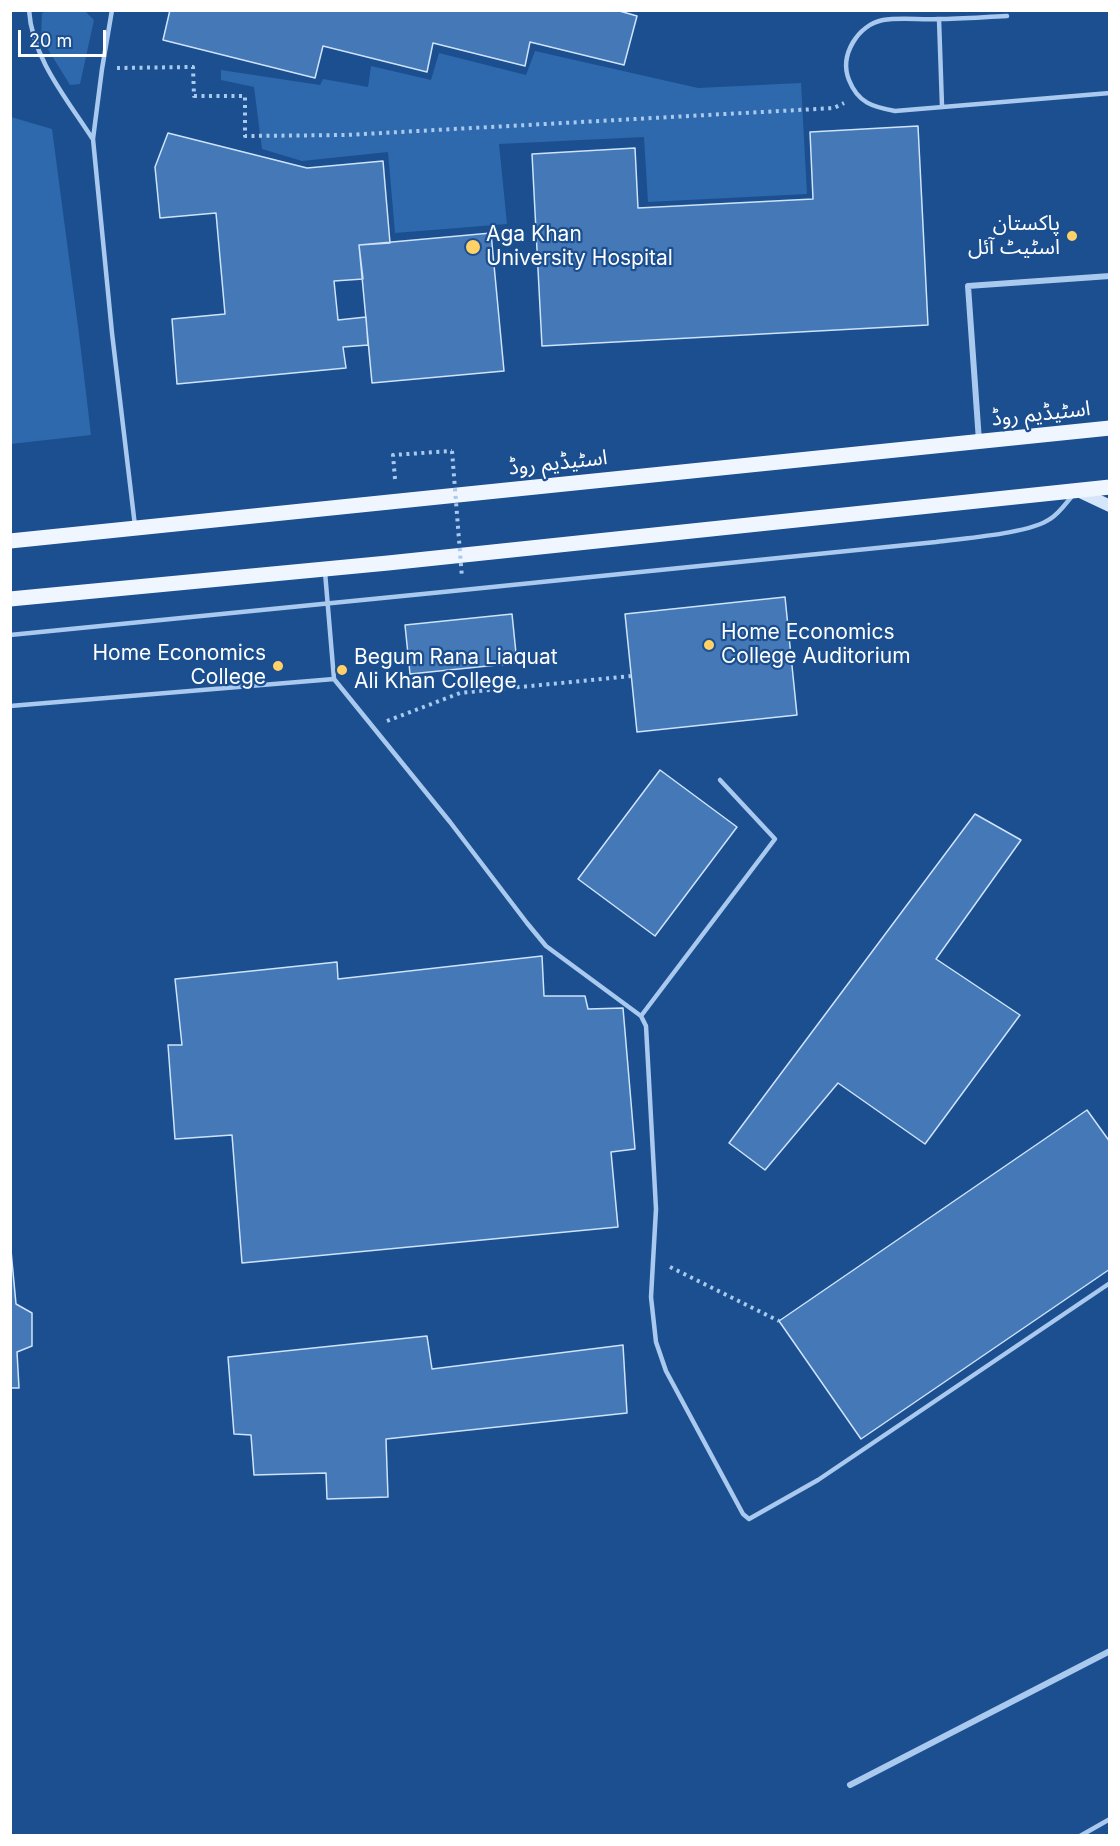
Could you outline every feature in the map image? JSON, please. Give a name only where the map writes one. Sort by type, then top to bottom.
[{"type":"main road","name":"اسٹیڈیم روڈ","points":[[10,541],[1110,428]]},
{"type":"main road","points":[[10,599],[325,569],[1110,487]]},
{"type":"main road","points":[[1076,490],[1110,506]]},
{"type":"street","points":[[979,441],[968,286],[1110,276]]},
{"type":"street","points":[[850,1785],[1110,1651]]},
{"type":"lane","points":[[28,10],[30,25],[41,58],[93,139]]},
{"type":"lane","points":[[112,10],[93,139],[112,333],[135,529]]},
{"type":"lane","points":[[1007,16],[939,20],[882,20],[862,31],[851,43],[846,62],[848,78],[858,96],[873,107],[895,111],[1110,93]]},
{"type":"lane","points":[[939,20],[942,106]]},
{"type":"lane","points":[[10,635],[327,605],[995,534],[1029,528],[1050,519],[1065,505],[1076,490]]},
{"type":"lane","points":[[325,569],[334,679],[450,822],[546,946],[641,1016],[646,1026],[656,1209],[651,1297],[656,1342],[666,1371],[743,1514],[749,1519],[818,1480],[1110,1283]]},
{"type":"lane","points":[[10,706],[334,679]]},
{"type":"lane","points":[[641,1016],[775,839],[720,780]]},
{"type":"lane","points":[[1080,1836],[1110,1819]]},
{"type":"path","points":[[102,69],[193,67],[194,96],[244,96],[245,136],[346,135],[834,108],[858,96]]},
{"type":"path","points":[[393,455],[452,451],[462,578]]},
{"type":"path","points":[[373,727],[460,693],[632,676]]},
{"type":"path","points":[[653,1259],[779,1321]]},
{"type":"shaded area","points":[[85,11],[94,20],[80,84],[70,85],[41,38],[42,13]]},
{"type":"shaded area","points":[[535,51],[698,88],[801,83],[807,194],[648,202],[644,137],[499,144],[507,224],[395,233],[388,152],[302,161],[262,149],[254,87],[221,80],[221,70],[320,85],[323,79],[368,87],[371,66],[431,80],[439,53],[526,75]]},
{"type":"shaded area","points":[[11,117],[52,129],[91,435],[11,444]]},
{"type":"building","points":[[170,10],[616,10],[637,16],[624,65],[530,42],[525,66],[433,43],[427,72],[323,46],[315,78],[163,40]]},
{"type":"building","points":[[918,126],[928,325],[542,346],[532,154],[635,148],[638,208],[813,199],[810,132]]},
{"type":"building","points":[[168,133],[307,168],[383,161],[390,243],[359,245],[363,279],[334,281],[338,320],[366,317],[368,345],[343,347],[346,368],[177,384],[172,319],[225,314],[216,213],[160,218],[155,167]]},
{"type":"building","points":[[491,233],[504,371],[372,383],[359,245]]},
{"type":"building","name":"Home Economics College Auditorium","points":[[785,597],[797,715],[637,732],[625,614]]},
{"type":"building","points":[[512,614],[517,663],[410,674],[405,625]]},
{"type":"building","points":[[660,770],[737,827],[655,936],[578,879]]},
{"type":"building","points":[[975,814],[1021,840],[936,959],[1020,1015],[925,1144],[838,1083],[765,1170],[729,1143]]},
{"type":"building","points":[[542,956],[544,996],[585,996],[588,1009],[623,1008],[635,1149],[611,1152],[618,1227],[242,1263],[232,1135],[175,1139],[168,1045],[182,1045],[175,979],[337,962],[338,979]]},
{"type":"building","points":[[1087,1110],[1110,1142],[1110,1269],[861,1439],[779,1321]]},
{"type":"building","points":[[10,1240],[16,1304],[32,1313],[32,1346],[17,1352],[19,1388],[10,1388]]},
{"type":"building","points":[[427,1336],[432,1369],[623,1345],[627,1413],[386,1439],[388,1497],[327,1499],[326,1473],[254,1475],[251,1435],[234,1434],[228,1357]]},
{"type":"place","name":"پاکستان اسٹیٹ آئل","points":[[1072,236]]},
{"type":"place","name":"Aga Khan University Hospital","points":[[473,247]]},
{"type":"place","name":"Home Economics College Auditorium","points":[[709,645]]},
{"type":"place","name":"Home Economics College","points":[[278,666]]},
{"type":"place","name":"Begum Rana Liaquat Ali Khan College","points":[[342,670]]}]
